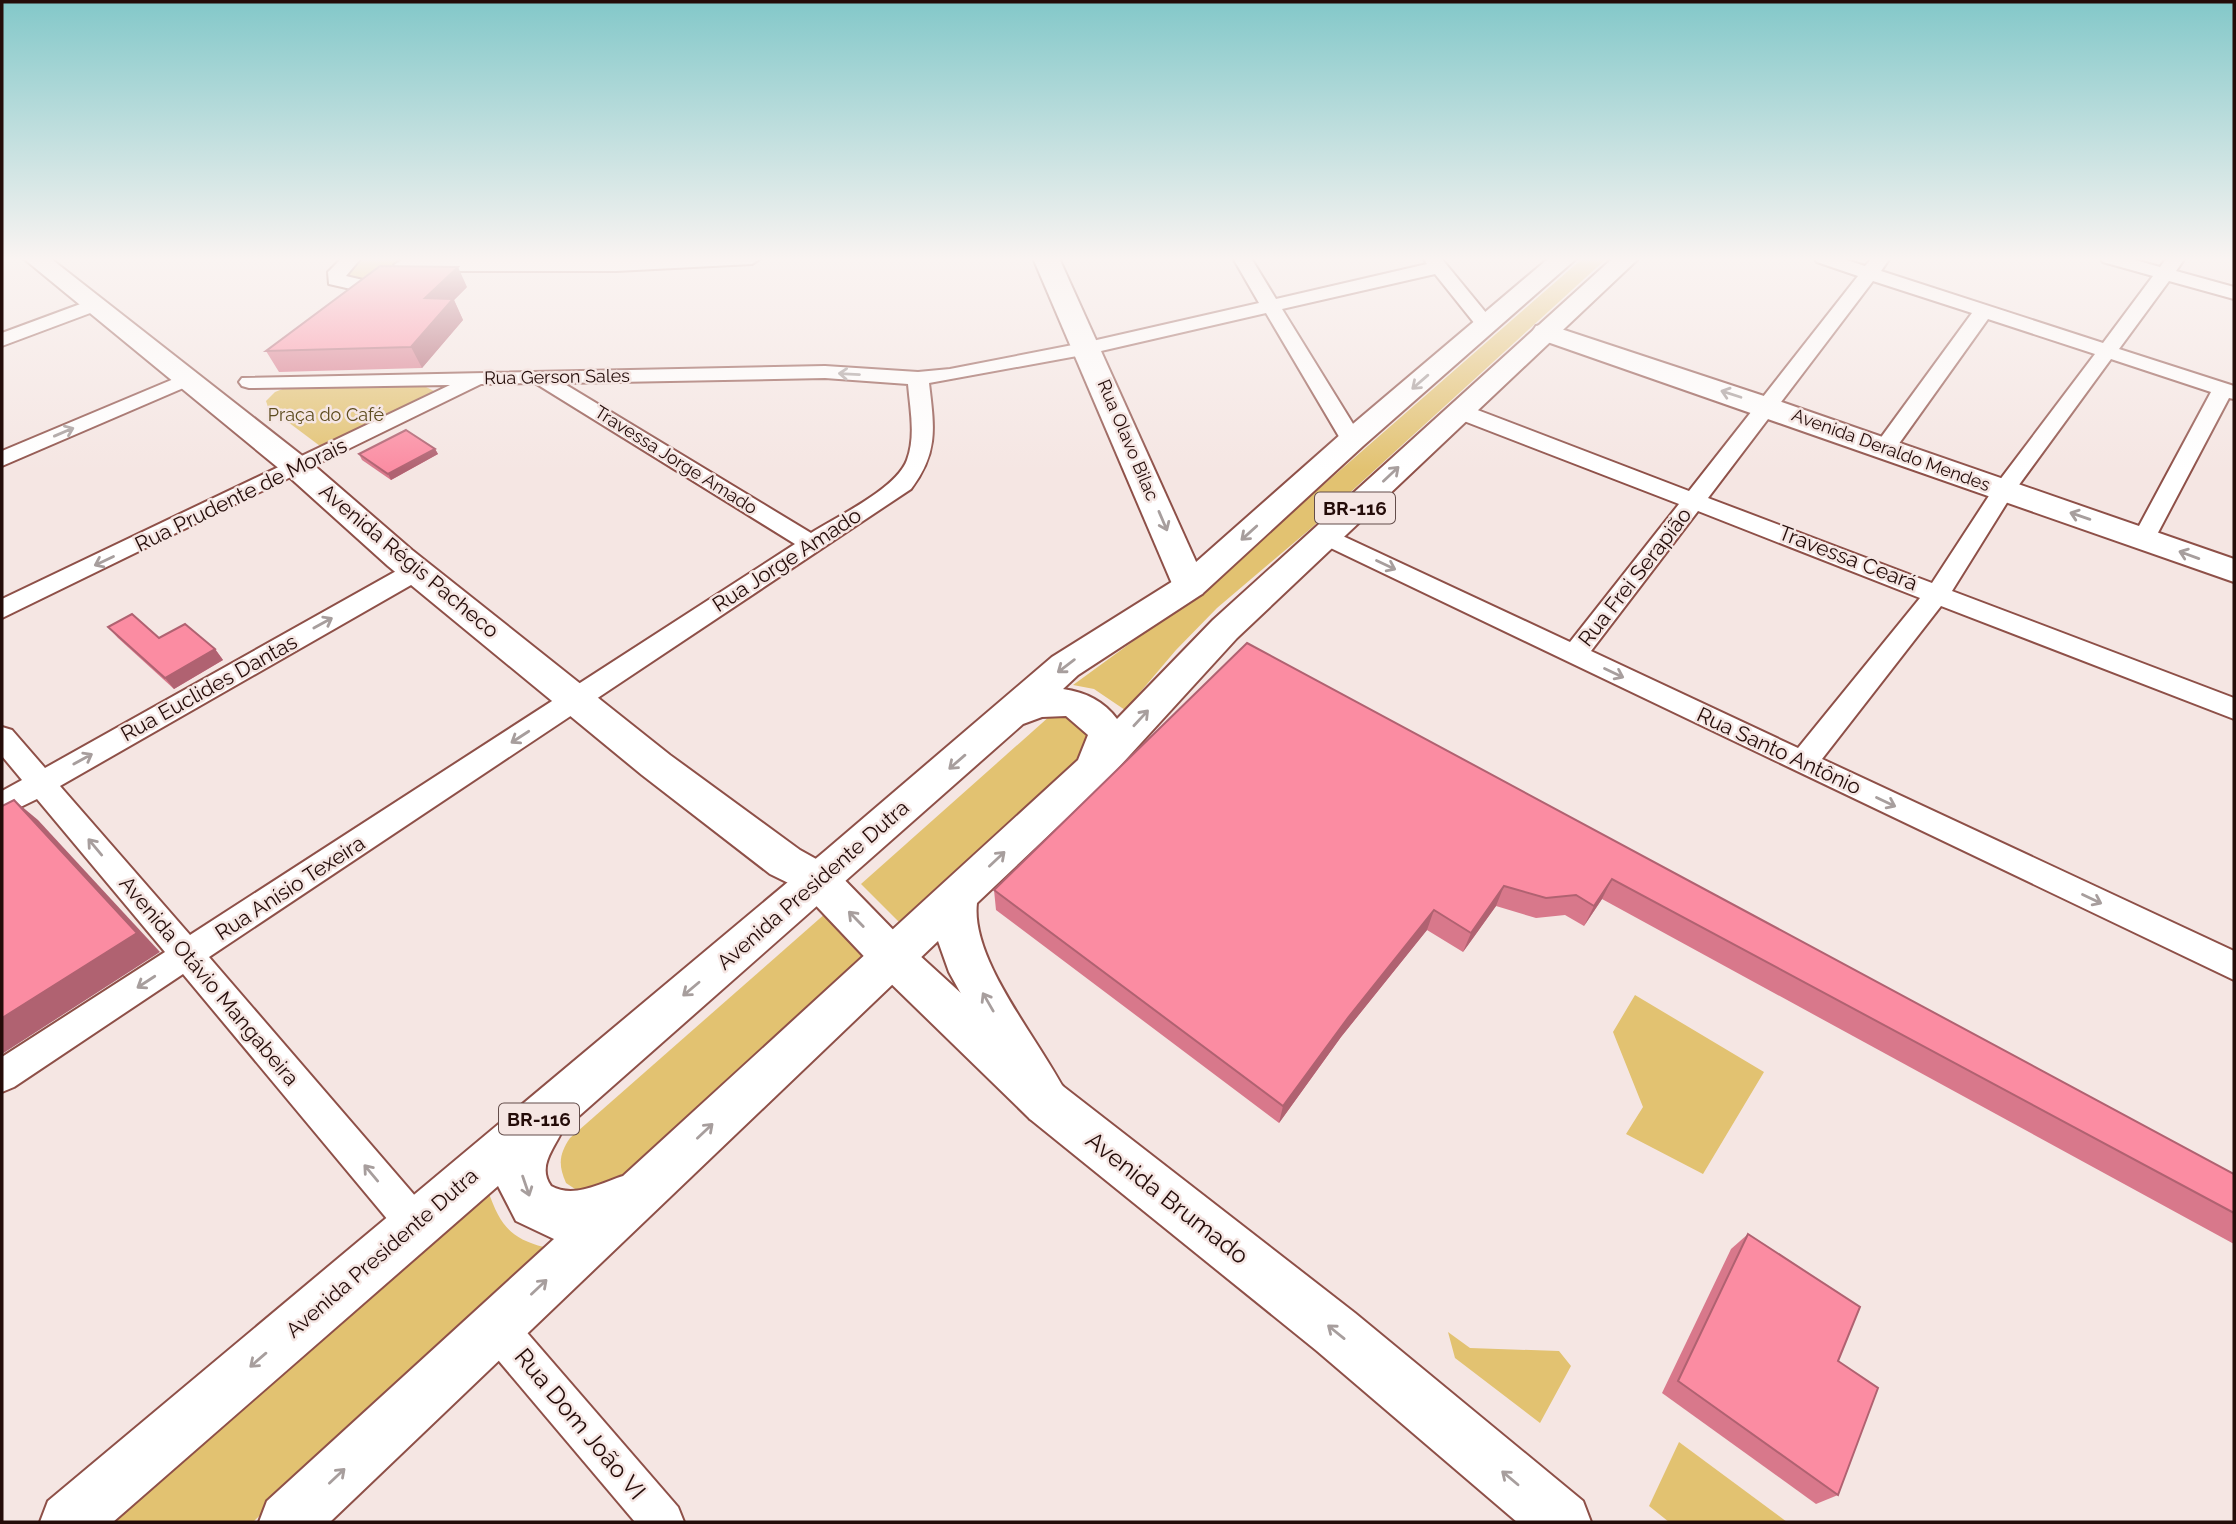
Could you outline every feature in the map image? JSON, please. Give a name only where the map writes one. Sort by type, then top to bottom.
[{"type":"main road","name":"Avenida Régis Pacheco","points":[[125,329],[298,468],[416,571],[578,699],[656,765],[802,871]]},
{"type":"main road","name":"Rua Olavo Bilac","points":[[1079,329],[1190,586]]},
{"type":"main road","name":"Avenida Presidente Dutra","points":[[69,1522],[555,1105],[802,871],[1008,717],[1065,666],[1190,586],[1352,440],[1481,329]]},
{"type":"main road","name":"BR-116","points":[[288,1522],[1094,768],[1224,629],[1549,329]]},
{"type":"main road","name":"Avenida Deraldo Mendes","points":[[1546,332],[1885,447],[2234,570]]},
{"type":"main road","points":[[1008,717],[1026,708],[1052,703],[1067,702],[1090,710],[1107,734],[1094,768]]},
{"type":"main road","name":"Avenida Brumado","points":[[802,871],[1047,1103],[1336,1332],[1562,1522]]},
{"type":"main road","points":[[957,897],[954,919],[964,959],[1047,1103]]},
{"type":"main road","points":[[555,1105],[533,1133],[524,1150],[521,1170],[524,1190],[535,1205],[549,1215],[565,1218],[585,1216],[606,1210],[646,1187]]},
{"type":"street","points":[[2,340],[30,329]]},
{"type":"street","name":"Rua Gerson Sales","points":[[249,382],[825,372],[918,378],[991,368],[1167,329]]},
{"type":"street","points":[[1286,329],[1352,440]]},
{"type":"street","name":"Rua Frei Serapião","points":[[1575,654],[1825,329]]},
{"type":"street","points":[[1885,447],[1971,329]]},
{"type":"street","points":[[2038,329],[2229,391],[2144,538]]},
{"type":"street","points":[[1802,762],[1938,593],[2004,490],[2124,329]]},
{"type":"street","points":[[214,399],[249,382],[280,359]]},
{"type":"street","name":"Travessa Jorge Amado","points":[[539,377],[812,544]]},
{"type":"street","name":"Rua Jorge Amado","points":[[578,699],[903,484],[919,464],[923,443],[918,378]]},
{"type":"street","points":[[2,459],[188,379]]},
{"type":"street","name":"Rua Prudente de Morais","points":[[2,609],[479,379]]},
{"type":"street","name":"Travessa Ceará","points":[[1460,411],[2234,709]]},
{"type":"street","name":"Rua Santo Antônio","points":[[1324,536],[2234,966]]},
{"type":"street","name":"Rua Euclides Dantas","points":[[2,805],[416,571]]},
{"type":"street","name":"Rua Anísio Texeira","points":[[2,1076],[578,699]]},
{"type":"street","name":"Avenida Otávio Mangabeira","points":[[2,737],[416,1225]]},
{"type":"street","name":"Rua Dom João VI","points":[[496,1327],[663,1522]]},
{"type":"green space","points":[[1502,329],[1529,329],[1309,530],[1217,608],[1176,650],[1125,710],[1094,689],[1073,685],[1202,591]]},
{"type":"green space","name":"Praça do Café","points":[[290,386],[424,386],[434,391],[324,449],[268,407],[266,401],[275,392]]},
{"type":"green space","points":[[1061,712],[1087,719],[1093,752],[903,926],[861,884],[1051,715]]},
{"type":"green space","points":[[835,905],[875,950],[628,1179],[581,1193],[566,1183],[561,1160],[570,1138]]},
{"type":"green space","points":[[1635,995],[1764,1072],[1703,1174],[1626,1134],[1643,1107],[1613,1032]]},
{"type":"green space","points":[[488,1191],[507,1228],[522,1239],[544,1247],[253,1522],[104,1522]]},
{"type":"green space","points":[[1448,1332],[1470,1348],[1559,1351],[1571,1366],[1540,1423],[1455,1358]]},
{"type":"green space","points":[[1679,1442],[1787,1522],[1669,1522],[1649,1506]]},
{"type":"building","points":[[295,329],[427,329],[411,347],[266,351]]},
{"type":"building","points":[[406,430],[435,449],[388,474],[359,454]]},
{"type":"building","points":[[132,614],[159,638],[185,624],[215,649],[165,678],[108,627]]},
{"type":"building","points":[[1247,643],[2234,1174],[2234,1213],[1612,879],[1594,906],[1576,895],[1546,898],[1504,886],[1471,933],[1434,910],[1347,1019],[1283,1106],[994,890]]},
{"type":"building","points":[[14,800],[137,933],[2,1018],[2,806]]},
{"type":"building","points":[[1748,1234],[1860,1307],[1838,1361],[1878,1388],[1838,1495],[1678,1381]]}]
